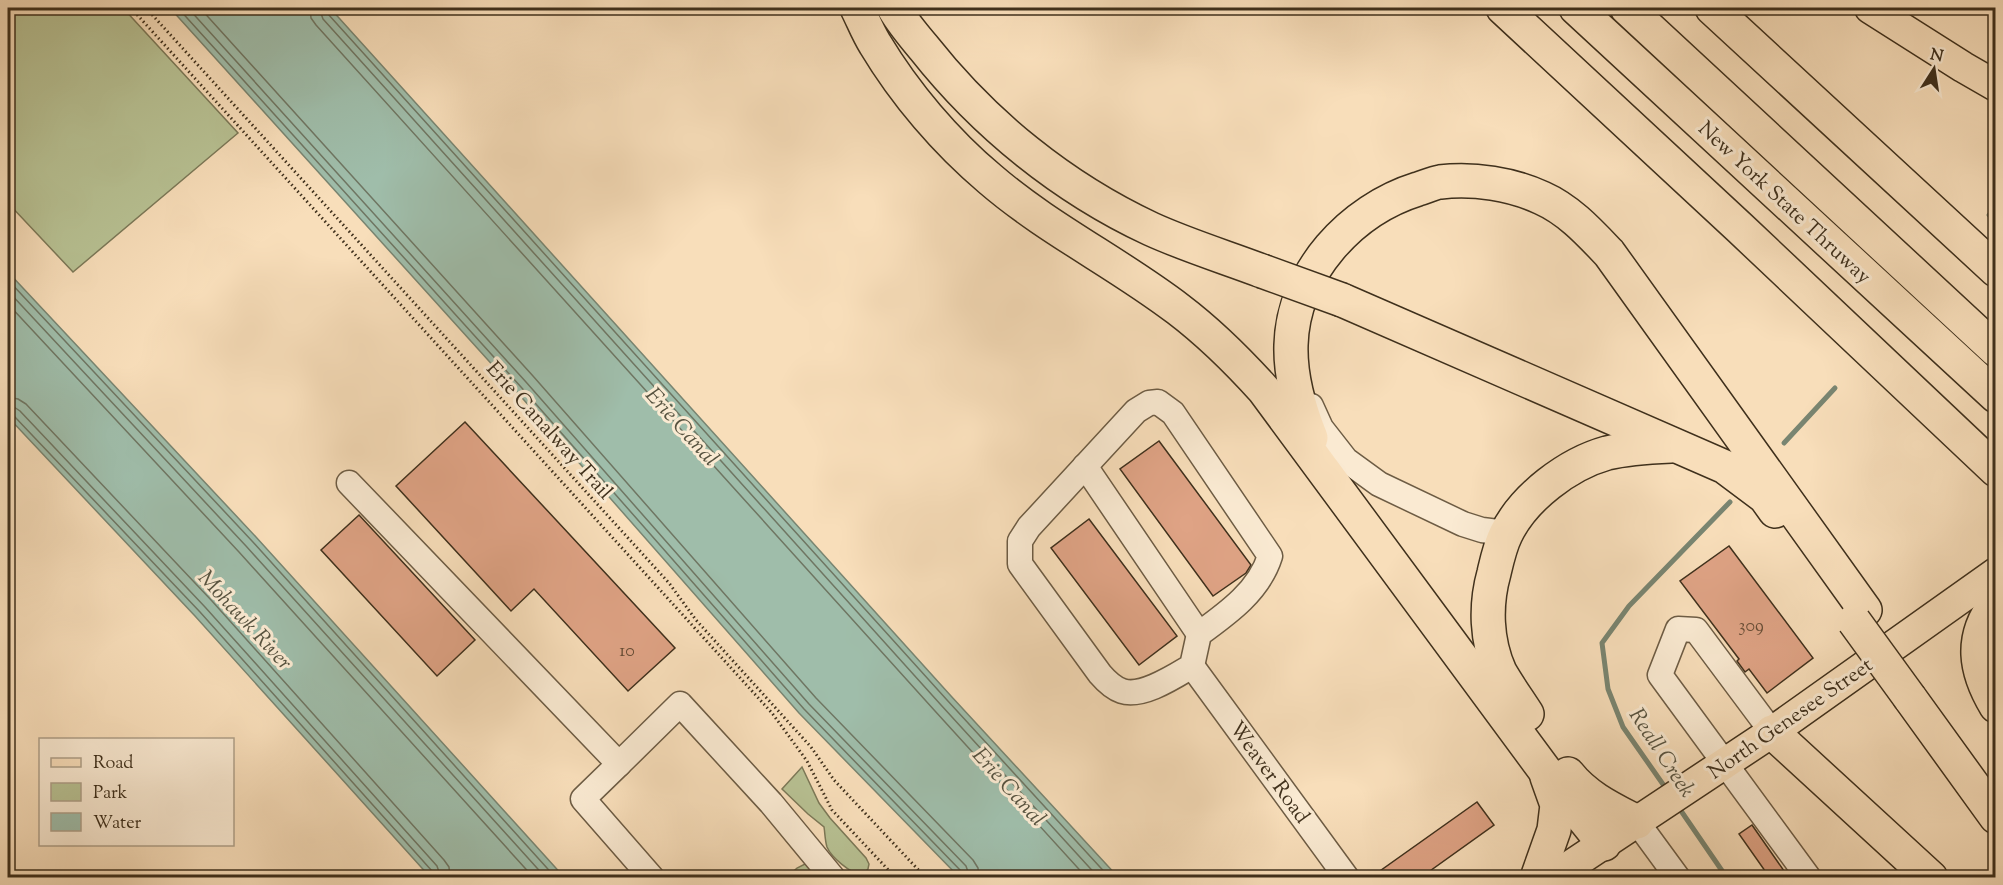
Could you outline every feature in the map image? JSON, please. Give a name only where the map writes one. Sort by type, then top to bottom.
[{"type":"highway","points":[[857,8],[875,44],[912,98],[948,140],[991,180],[1044,219],[1177,308],[1224,346],[1264,390],[1546,772],[1604,844]]},
{"type":"highway","points":[[894,8],[935,62],[970,102],[1033,157],[1090,196],[1152,229],[1342,300],[1725,467],[1765,497],[1860,616]]},
{"type":"highway","points":[[1503,8],[1765,251],[1995,470]]},
{"type":"highway","name":"New York State Thruway","points":[[1576,8],[1995,396]]},
{"type":"highway","name":"New York State Thruway","points":[[1628,8],[1995,350]]},
{"type":"highway","points":[[1712,8],[1995,270]]},
{"type":"highway","points":[[1328,478],[1303,418],[1293,384],[1291,344],[1295,315],[1310,274],[1326,251],[1356,221],[1398,195],[1439,183],[1472,181],[1516,188],[1544,199],[1582,224],[1609,253],[1860,616],[1914,691],[1995,792]]},
{"type":"highway","points":[[1647,816],[1600,803],[1575,782],[1546,744],[1500,671],[1488,629],[1488,592],[1506,533],[1523,507],[1544,488],[1573,468],[1606,454],[1643,447],[1675,446]]},
{"type":"highway","points":[[1995,603],[1979,634],[1977,662],[1984,687],[1995,706]]},
{"type":"highway","points":[[1914,691],[1995,817]]},
{"type":"highway","points":[[1764,721],[1931,878]]},
{"type":"highway","points":[[1537,878],[1554,830],[1557,805],[1546,772]]},
{"type":"main road","points":[[1870,8],[1995,86]]},
{"type":"main road","name":"North Genesee Street","points":[[1551,878],[1725,764],[1764,721],[1995,573]]},
{"type":"street","points":[[1899,8],[1963,67]]},
{"type":"street","points":[[1291,344],[1302,384],[1321,428],[1346,460],[1380,484],[1463,524],[1482,530],[1506,533]]},
{"type":"street","points":[[1158,402],[1173,412],[1270,556],[1264,573],[1251,590],[1226,614],[1199,634],[1192,666],[1151,687],[1136,692],[1123,692],[1113,687],[1100,674],[1020,564],[1020,541],[1029,527],[1136,411],[1149,403],[1158,402]]},
{"type":"street","points":[[1085,466],[1199,634]]},
{"type":"street","points":[[349,483],[619,764]]},
{"type":"street","points":[[1764,721],[1696,630],[1678,629],[1660,675],[1809,878]]},
{"type":"street","points":[[1711,651],[1726,656],[1738,668],[1750,688],[1764,721]]},
{"type":"street","name":"Weaver Road","points":[[1192,666],[1347,878]]},
{"type":"street","points":[[652,878],[583,799],[680,704],[771,803],[833,878]]},
{"type":"street","points":[[1647,816],[1678,878]]},
{"type":"path","points":[[130,8],[772,713],[807,761],[832,810],[896,878]]},
{"type":"path","name":"Erie Canalway Trail","points":[[146,8],[669,583],[696,620],[811,747],[834,780],[926,878]]},
{"type":"green space","points":[[8,8],[123,8],[238,133],[73,272],[8,203]]},
{"type":"green space","points":[[802,767],[819,803],[866,858],[869,864],[868,869],[862,875],[847,868],[833,855],[827,847],[824,827],[782,789]]},
{"type":"green space","points":[[809,862],[818,878],[786,878],[797,868]]},
{"type":"water","name":"Erie Canal","points":[[170,8],[330,8],[951,696],[1118,877],[959,877],[799,713],[516,391]]},
{"type":"water","name":"Mohawk River","points":[[8,272],[256,537],[564,877],[430,877],[195,616],[8,417]]},
{"type":"building","points":[[465,422],[675,648],[628,691],[534,589],[511,611],[396,486]]},
{"type":"building","points":[[1159,441],[1251,565],[1246,573],[1213,596],[1120,469]]},
{"type":"building","points":[[359,515],[475,640],[437,676],[321,550]]},
{"type":"building","points":[[1089,519],[1177,636],[1139,665],[1051,548]]},
{"type":"building","points":[[1729,546],[1813,658],[1767,693],[1749,669],[1745,672],[1737,661],[1739,659],[1680,581]]},
{"type":"building","points":[[1477,802],[1494,825],[1420,878],[1370,878]]},
{"type":"building","points":[[1752,825],[1789,878],[1770,878],[1739,834]]},
{"type":"waterway","name":"Reall Creek","points":[[1989,215],[1996,208]]},
{"type":"waterway","name":"Reall Creek","points":[[1784,443],[1835,388]]},
{"type":"waterway","name":"Reall Creek","points":[[1667,790],[1623,727],[1608,689],[1602,643],[1629,606],[1730,502]]},
{"type":"waterway","name":"Reall Creek","points":[[1677,805],[1727,878]]}]
